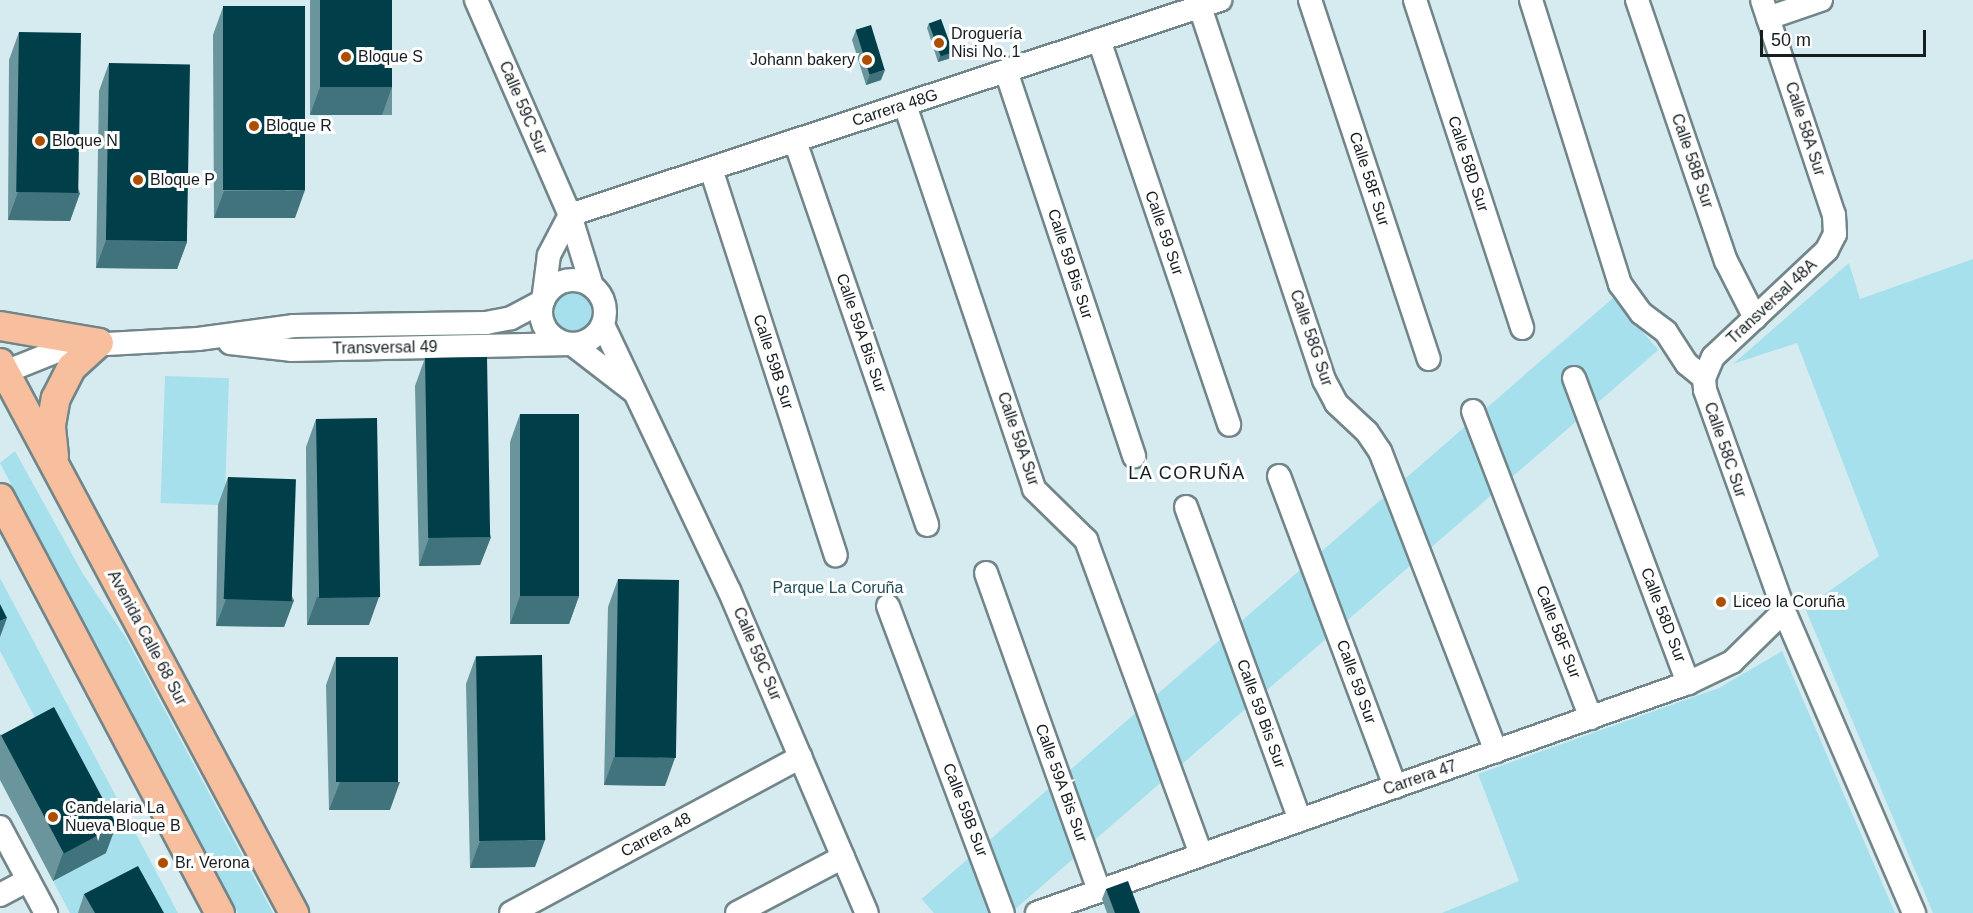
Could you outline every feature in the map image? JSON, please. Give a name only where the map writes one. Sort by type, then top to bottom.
[{"type":"main road","points":[[0,326],[99,343]]},
{"type":"main road","points":[[57,470],[51,424],[56,399],[72,367],[99,343]]},
{"type":"main road","name":"Avenida Calle 68 Sur","points":[[1,369],[294,913]]},
{"type":"main road","points":[[0,498],[220,913]]},
{"type":"street","name":"Calle 59C Sur","points":[[476,0],[570,215],[592,286]]},
{"type":"street","name":"Calle 58F Sur","points":[[1310,0],[1429,359]]},
{"type":"street","name":"Calle 58D Sur","points":[[1415,0],[1522,328]]},
{"type":"street","points":[[1531,0],[1620,284],[1641,313],[1666,332],[1687,364],[1704,378]]},
{"type":"street","name":"Calle 58B Sur","points":[[1637,0],[1726,261],[1755,318]]},
{"type":"street","points":[[1765,9],[1821,0]]},
{"type":"street","name":"Carrera 48G","points":[[570,215],[1210,3]]},
{"type":"street","name":"Calle 58G Sur","points":[[1210,3],[1324,380],[1336,403],[1367,432],[1380,451],[1496,751]]},
{"type":"street","name":"Calle 58A Sur","points":[[1765,9],[1836,225]]},
{"type":"street","name":"Calle 59 Sur","points":[[1099,40],[1229,425]]},
{"type":"street","name":"Calle 59 Bis Sur","points":[[1006,71],[1134,456]]},
{"type":"street","name":"Calle 59A Sur","points":[[905,105],[1034,489],[1086,540],[1201,855]]},
{"type":"street","name":"Calle 59A Bis Sur","points":[[795,141],[927,525]]},
{"type":"street","name":"Calle 59B Sur","points":[[711,169],[836,555]]},
{"type":"street","points":[[543,301],[550,290],[566,281],[592,286],[604,302],[603,326],[589,340],[573,344],[557,340],[545,328],[541,313],[549,255],[570,215]]},
{"type":"street","name":"Transversal 48A","points":[[1704,378],[1713,357],[1827,250],[1836,225]]},
{"type":"street","name":"Transversal 49","points":[[1,369],[50,351],[99,343],[198,339],[294,326],[486,323],[511,318],[543,301]]},
{"type":"street","name":"Calle 59C Sur","points":[[603,326],[640,397],[729,590],[867,913]]},
{"type":"street","name":"Transversal 49","points":[[198,339],[291,350],[573,344]]},
{"type":"street","name":"Calle 59C Sur","points":[[573,344],[640,397]]},
{"type":"street","name":"Calle 58D Sur","points":[[1574,378],[1688,683]]},
{"type":"street","name":"Calle 58C Sur","points":[[1704,378],[1721,440],[1784,611],[1914,913]]},
{"type":"street","name":"Calle 58F Sur","points":[[1473,411],[1591,718]]},
{"type":"street","name":"Calle 59 Sur","points":[[1279,476],[1395,787]]},
{"type":"street","name":"Calle 59 Bis Sur","points":[[1186,507],[1300,820]]},
{"type":"street","name":"Calle 59A Bis Sur","points":[[986,573],[1099,891]]},
{"type":"street","name":"Calle 59B Sur","points":[[888,606],[1003,913]]},
{"type":"street","name":"Carrera 47","points":[[1037,913],[1099,891],[1126,894],[1201,855],[1688,683],[1732,662],[1784,611]]},
{"type":"street","name":"Carrera 48","points":[[511,913],[801,757]]},
{"type":"street","points":[[0,827],[46,913]]},
{"type":"street","points":[[737,913],[843,857]]},
{"type":"street","points":[[0,895],[28,879]]},
{"type":"green space","points":[[1973,259],[1973,913],[1933,913],[1805,608],[1879,556],[1797,343],[1733,364],[1849,263],[1860,299]]},
{"type":"green space","points":[[568,280],[580,280],[596,289],[603,299],[605,311],[603,323],[596,333],[580,342],[568,342],[557,337],[548,328],[543,317],[543,305],[548,294],[557,285]]},
{"type":"green space","points":[[1613,298],[1658,350],[1011,913],[934,913],[922,899]]},
{"type":"green space","points":[[165,376],[229,378],[225,505],[161,503]]},
{"type":"green space","points":[[15,451],[83,574],[126,638],[273,913],[238,913],[0,463]]},
{"type":"green space","points":[[0,578],[178,913],[70,913],[53,881],[106,853],[0,651]]},
{"type":"green space","points":[[1782,651],[1895,913],[1442,913],[1519,881],[1478,774],[1719,688]]},
{"type":"building","name":"Bloque S","points":[[320,0],[392,0],[392,87],[320,87]]},
{"type":"building","name":"Bloque R","points":[[223,6],[305,6],[305,190],[223,190]]},
{"type":"building","name":"Droguería Nisi No. 1","points":[[941,19],[953,52],[941,56],[929,23]]},
{"type":"building","points":[[871,25],[885,70],[869,75],[856,30]]},
{"type":"building","name":"Bloque N","points":[[19,32],[81,33],[78,193],[16,192]]},
{"type":"building","name":"Bloque P","points":[[109,63],[190,64],[187,241],[106,240]]},
{"type":"building","points":[[487,357],[490,537],[428,538],[425,358]]},
{"type":"building","points":[[520,414],[579,414],[579,596],[520,596]]},
{"type":"building","points":[[377,418],[380,597],[319,598],[316,419]]},
{"type":"building","points":[[228,477],[296,479],[292,601],[224,599]]},
{"type":"building","points":[[618,579],[679,580],[676,758],[615,757]]},
{"type":"building","points":[[0,604],[7,618],[0,621]]},
{"type":"building","points":[[542,655],[545,840],[479,841],[476,656]]},
{"type":"building","points":[[336,657],[398,657],[398,782],[336,782]]},
{"type":"building","points":[[54,707],[117,825],[64,853],[1,735]]},
{"type":"building","points":[[138,866],[164,913],[95,913],[84,894]]},
{"type":"building","points":[[1128,881],[1140,913],[1115,913],[1106,889]]},
{"type":"place","name":"Droguería Nisi No. 1","points":[[939,43]]},
{"type":"place","name":"Bloque S","points":[[346,57]]},
{"type":"place","name":"Johann bakery","points":[[867,60]]},
{"type":"place","name":"Bloque R","points":[[254,126]]},
{"type":"place","name":"Bloque N","points":[[40,141]]},
{"type":"place","name":"Bloque P","points":[[138,180]]},
{"type":"place","name":"Liceo la Coruña","points":[[1721,602]]},
{"type":"place","name":"Candelaria La Nueva Bloque B","points":[[53,817]]},
{"type":"place","name":"Br. Verona","points":[[163,863]]},
{"type":"district","name":"LA CORUÑA","points":[[1187,473]]},
{"type":"park label","name":"Parque La Coruña","points":[[838,588]]}]
